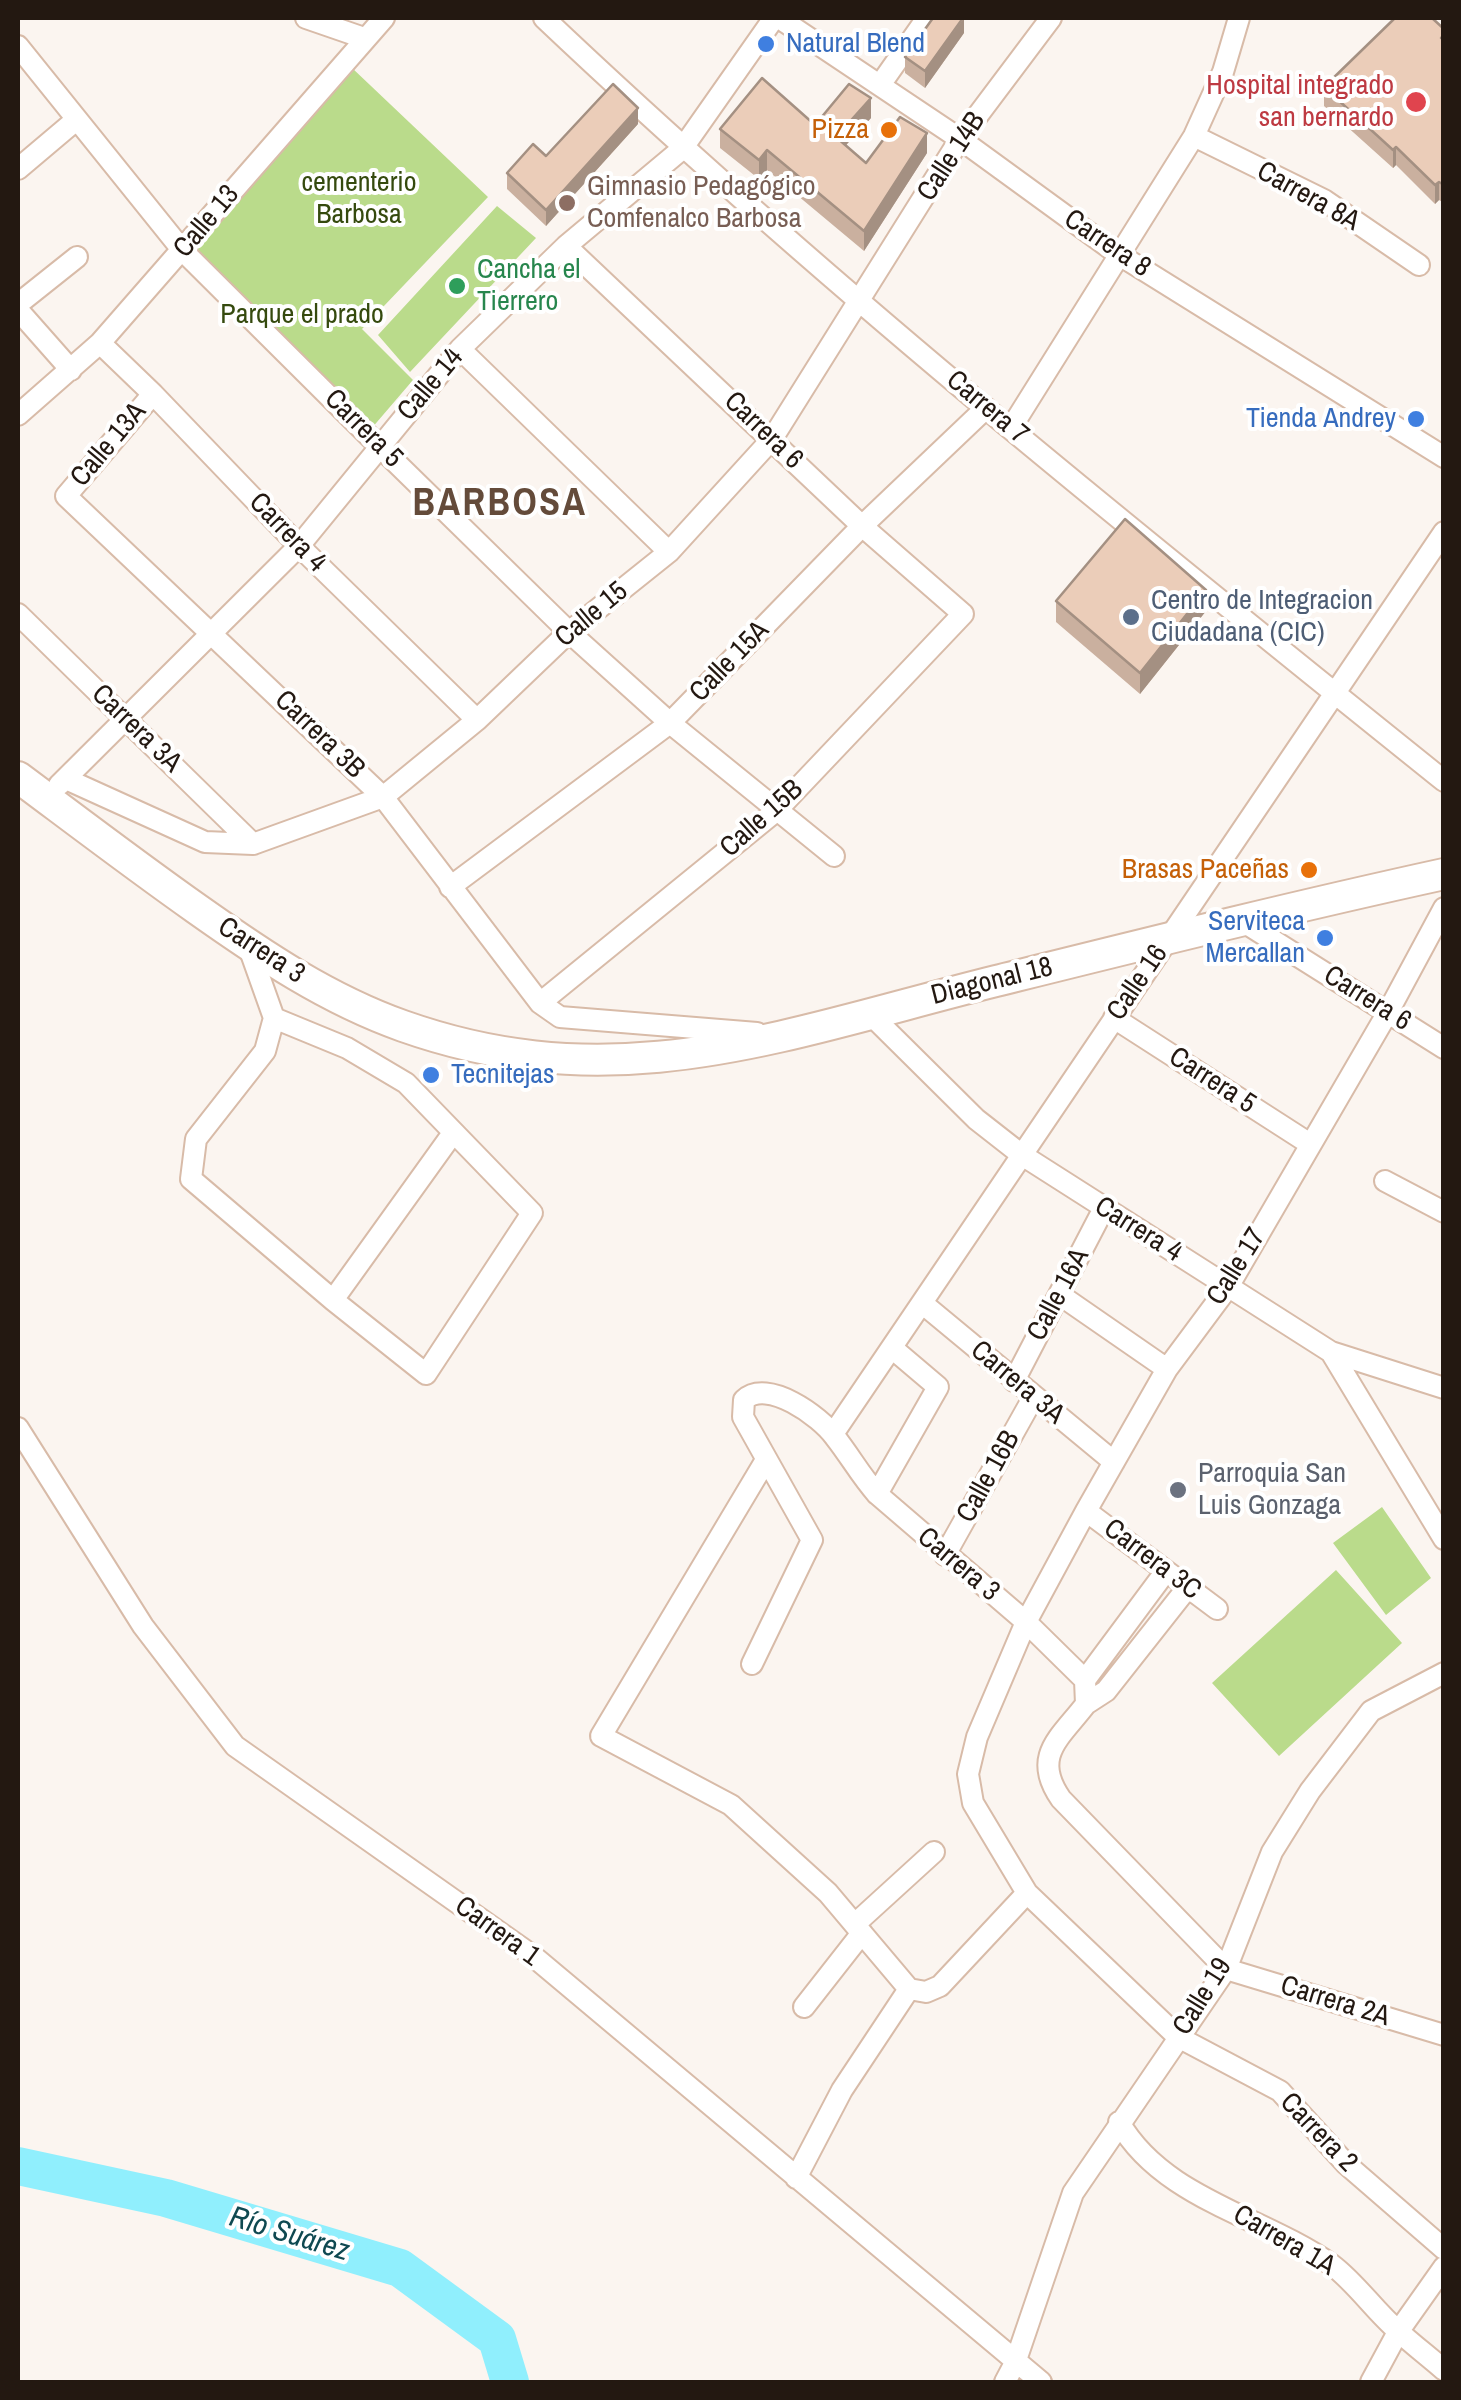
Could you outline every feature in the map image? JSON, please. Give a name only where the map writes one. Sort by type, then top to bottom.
[{"type":"main road","name":"Carrera 3","points":[[18,777],[56,789],[248,945],[322,991],[401,1026],[484,1049],[537,1058]]},
{"type":"main road","name":"Diagonal 18","points":[[537,1058],[614,1062],[700,1054],[1239,919],[1444,874]]},
{"type":"street","points":[[306,18],[364,38]]},
{"type":"street","name":"Calle 13","points":[[18,415],[100,343],[384,18]]},
{"type":"street","name":"Carrera 7","points":[[544,18],[682,149],[860,302],[1444,782]]},
{"type":"street","name":"Calle 14","points":[[56,789],[299,546],[460,349],[566,246],[682,149],[777,18]]},
{"type":"street","name":"Carrera 8","points":[[777,18],[960,140],[1118,254],[1444,457]]},
{"type":"street","points":[[880,86],[926,18]]},
{"type":"street","name":"Calle 14B","points":[[860,302],[960,140],[1051,18]]},
{"type":"street","points":[[1011,428],[1194,136],[1240,18]]},
{"type":"street","name":"Carrera 5","points":[[18,46],[183,251],[380,447],[570,632],[670,723],[834,856]]},
{"type":"street","points":[[18,169],[76,120]]},
{"type":"street","name":"Carrera 8A","points":[[1194,136],[1324,200],[1419,264]]},
{"type":"street","name":"Carrera 6","points":[[566,246],[862,526],[963,614]]},
{"type":"street","points":[[71,370],[18,307],[77,257]]},
{"type":"street","name":"Calle 15","points":[[253,844],[382,797],[477,720],[570,632],[669,552],[772,439],[860,302]]},
{"type":"street","name":"Carrera 4","points":[[100,343],[477,720]]},
{"type":"street","points":[[460,349],[669,552]]},
{"type":"street","name":"Calle 13A","points":[[66,496],[153,394]]},
{"type":"street","name":"Calle 15A","points":[[450,886],[670,723],[862,526],[986,408]]},
{"type":"street","name":"Carrera 3B","points":[[66,496],[382,797],[540,1003]]},
{"type":"street","name":"Calle 16","points":[[833,1434],[1444,532]]},
{"type":"street","name":"Carrera 3A","points":[[18,614],[253,844]]},
{"type":"street","name":"Calle 15B","points":[[540,1003],[776,811],[963,614]]},
{"type":"street","points":[[56,789],[205,842],[253,844]]},
{"type":"street","name":"Calle 17","points":[[1027,1893],[973,1804],[968,1774],[977,1737],[1026,1622],[1114,1462],[1167,1368],[1228,1287],[1444,908]]},
{"type":"street","name":"Carrera 6","points":[[1239,919],[1444,1048]]},
{"type":"street","points":[[248,945],[274,1018],[265,1052],[196,1139],[191,1179],[426,1374],[532,1213],[406,1083],[348,1048],[274,1018]]},
{"type":"street","points":[[540,1003],[560,1017],[785,1035]]},
{"type":"street","name":"Carrera 4","points":[[870,1013],[976,1120],[1022,1155],[1331,1352],[1444,1388]]},
{"type":"street","name":"Carrera 5","points":[[1114,1018],[1310,1144]]},
{"type":"street","points":[[333,1300],[453,1133]]},
{"type":"street","points":[[1385,1181],[1444,1212]]},
{"type":"street","name":"Calle 16A","points":[[1014,1381],[1104,1208]]},
{"type":"street","points":[[1060,1295],[1167,1368]]},
{"type":"street","name":"Carrera 3A","points":[[922,1303],[1114,1462]]},
{"type":"street","name":"Carrera 3A","points":[[877,1494],[938,1387],[892,1348]]},
{"type":"street","points":[[1331,1352],[1444,1539]]},
{"type":"street","points":[[752,1664],[812,1540],[743,1417],[744,1400],[752,1392],[782,1396],[833,1434]]},
{"type":"street","name":"Calle 16B","points":[[945,1556],[1033,1398]]},
{"type":"street","name":"Carrera 1","points":[[18,1428],[143,1626],[235,1746],[533,1956],[796,2178],[1010,2373],[1041,2382]]},
{"type":"street","name":"Carrera 3","points":[[833,1434],[857,1472],[877,1494],[1026,1622],[1086,1691]]},
{"type":"street","points":[[766,1460],[601,1736],[731,1805],[828,1893],[909,1989],[926,1992],[940,1986],[1027,1893]]},
{"type":"street","name":"Carrera 3C","points":[[1086,1512],[1218,1610]]},
{"type":"street","points":[[1166,1571],[1086,1691],[1046,1760],[1050,1784],[1061,1799],[1226,1969]]},
{"type":"street","points":[[1086,1691],[1106,1691],[1188,1587]]},
{"type":"street","name":"Calle 19","points":[[1010,2373],[1072,2192],[1226,1969],[1272,1852],[1310,1791],[1371,1710],[1439,1683]]},
{"type":"street","points":[[804,2007],[858,1928],[934,1852]]},
{"type":"street","name":"Carrera 2","points":[[1027,1893],[1178,2037],[1280,2091],[1346,2164],[1444,2249]]},
{"type":"street","name":"Carrera 2A","points":[[1226,1969],[1444,2034]]},
{"type":"street","points":[[796,2178],[842,2090],[909,1989]]},
{"type":"street","name":"Carrera 1A","points":[[1118,2122],[1131,2144],[1164,2175],[1311,2251],[1336,2268],[1398,2332],[1444,2370]]},
{"type":"street","points":[[1371,2382],[1398,2332],[1444,2267]]},
{"type":"green space","name":"cementerio Barbosa","points":[[351,67],[488,197],[362,329],[413,380],[371,429],[192,251]]},
{"type":"green space","name":"Cancha el Tierrero","points":[[497,206],[536,238],[410,372],[378,335]]},
{"type":"green space","points":[[1382,1507],[1431,1578],[1386,1615],[1333,1543]]},
{"type":"green space","points":[[1336,1570],[1402,1643],[1279,1756],[1212,1683]]},
{"type":"building","points":[[933,18],[963,18],[925,71],[905,57]]},
{"type":"building","points":[[1395,18],[1432,18],[1444,29],[1444,185],[1435,185],[1324,87]]},
{"type":"building","points":[[762,78],[815,125],[849,84],[871,98],[836,137],[866,163],[900,117],[927,133],[864,231],[767,150],[759,160],[720,129]]},
{"type":"building","points":[[613,84],[638,108],[546,210],[507,173],[533,144],[546,156]]},
{"type":"building","name":"Centro de Integracion Ciudadana (CIC)","points":[[1125,519],[1206,590],[1140,673],[1056,601]]},
{"type":"waterway","name":"Río Suárez","points":[[18,2166],[166,2198],[400,2268],[497,2339],[510,2382]]},
{"type":"place","name":"Natural Blend","points":[[766,44]]},
{"type":"place","name":"Hospital integrado san bernardo","points":[[1416,102]]},
{"type":"place","name":"Pizza","points":[[889,130]]},
{"type":"place","name":"Gimnasio Pedagógico Comfenalco Barbosa","points":[[567,203]]},
{"type":"place","name":"Cancha el Tierrero","points":[[457,286]]},
{"type":"place","name":"Tienda Andrey","points":[[1416,419]]},
{"type":"place","name":"Centro de Integracion Ciudadana (CIC)","points":[[1131,617]]},
{"type":"place","name":"Brasas Paceñas","points":[[1309,870]]},
{"type":"place","name":"Serviteca Mercallan","points":[[1325,938]]},
{"type":"place","name":"Tecnitejas","points":[[431,1075]]},
{"type":"place","name":"Parroquia San Luis Gonzaga","points":[[1178,1490]]},
{"type":"district","name":"BARBOSA","points":[[500,505]]},
{"type":"park label","name":"Parque el prado","points":[[302,315]]}]
